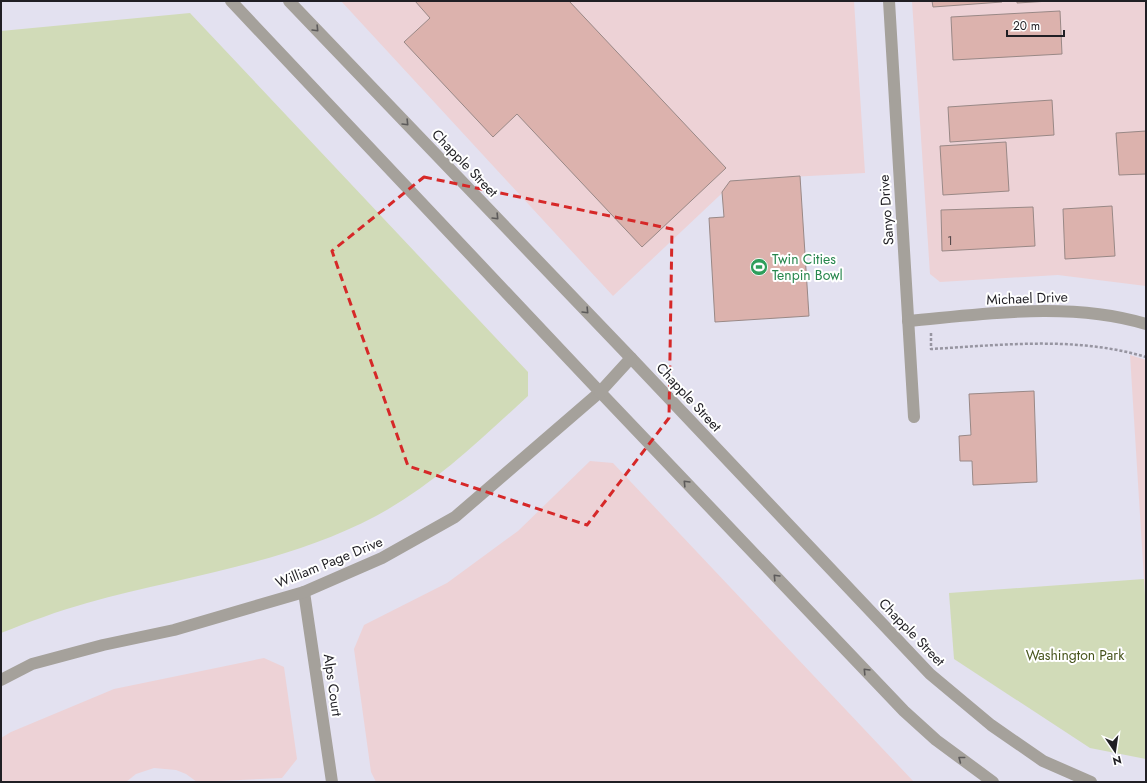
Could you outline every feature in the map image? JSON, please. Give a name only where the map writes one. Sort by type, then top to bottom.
[{"type":"street","points":[[231,1],[904,711],[936,740],[993,782]]},
{"type":"street","name":"Chapple Street","points":[[289,1],[631,358],[930,674],[991,725],[1043,761],[1091,782]]},
{"type":"street","name":"Sanyo Drive","points":[[889,1],[914,417]]},
{"type":"street","name":"Michael Drive","points":[[908,321],[1017,312],[1066,311],[1097,314],[1146,324]]},
{"type":"street","name":"William Page Drive","points":[[1,680],[32,664],[103,645],[174,630],[304,592],[382,558],[455,517],[600,392],[631,358]]},
{"type":"street","name":"Alps Court","points":[[304,592],[332,782]]},
{"type":"path","points":[[931,319],[931,349],[1053,343],[1093,346],[1146,357]]},
{"type":"highlighted area","points":[[424,177],[672,229],[669,418],[587,525],[408,466],[332,251]]},
{"type":"shaded area","points":[[341,1],[854,1],[865,173],[736,180],[613,296]]},
{"type":"shaded area","points":[[912,1],[1146,1],[1146,286],[1058,275],[940,282],[930,274]]},
{"type":"shaded area","points":[[1130,355],[1146,360],[1146,612],[1144,579]]},
{"type":"shaded area","points":[[590,461],[613,463],[914,782],[376,782],[371,772],[354,649],[364,625],[447,583],[518,531]]},
{"type":"shaded area","points":[[264,658],[284,667],[297,759],[282,778],[197,782],[186,774],[176,770],[154,768],[136,774],[126,782],[1,782],[1,738],[11,732],[114,689]]},
{"type":"green space","points":[[190,13],[528,372],[528,396],[456,461],[437,476],[397,504],[376,516],[341,532],[270,558],[76,606],[1,633],[1,31]]},
{"type":"green space","name":"Washington Park","points":[[1144,579],[1146,612],[1146,759],[1090,748],[954,659],[949,593]]},
{"type":"building","points":[[415,1],[569,1],[726,168],[642,247],[517,114],[493,137],[404,42],[430,18]]},
{"type":"building","points":[[932,1],[1002,1],[1002,2],[933,7]]},
{"type":"building","points":[[1017,1],[1050,1],[1017,3]]},
{"type":"building","points":[[1060,11],[1062,54],[953,60],[951,17]]},
{"type":"building","points":[[1052,100],[1054,135],[950,142],[948,107]]},
{"type":"building","points":[[1146,131],[1146,174],[1119,175],[1116,133]]},
{"type":"building","points":[[1006,142],[1009,191],[943,195],[940,146]]},
{"type":"building","name":"Twin Cities Tenpin Bowl","points":[[800,176],[809,316],[715,322],[709,218],[724,217],[722,192],[730,181]]},
{"type":"building","points":[[1112,206],[1115,256],[1065,259],[1063,209]]},
{"type":"building","points":[[1033,207],[1035,246],[942,251],[941,210]]},
{"type":"building","points":[[1034,391],[1037,482],[973,485],[972,461],[960,461],[959,436],[971,435],[969,394]]},
{"type":"place","name":"Twin Cities Tenpin Bowl","points":[[759,267]]}]
